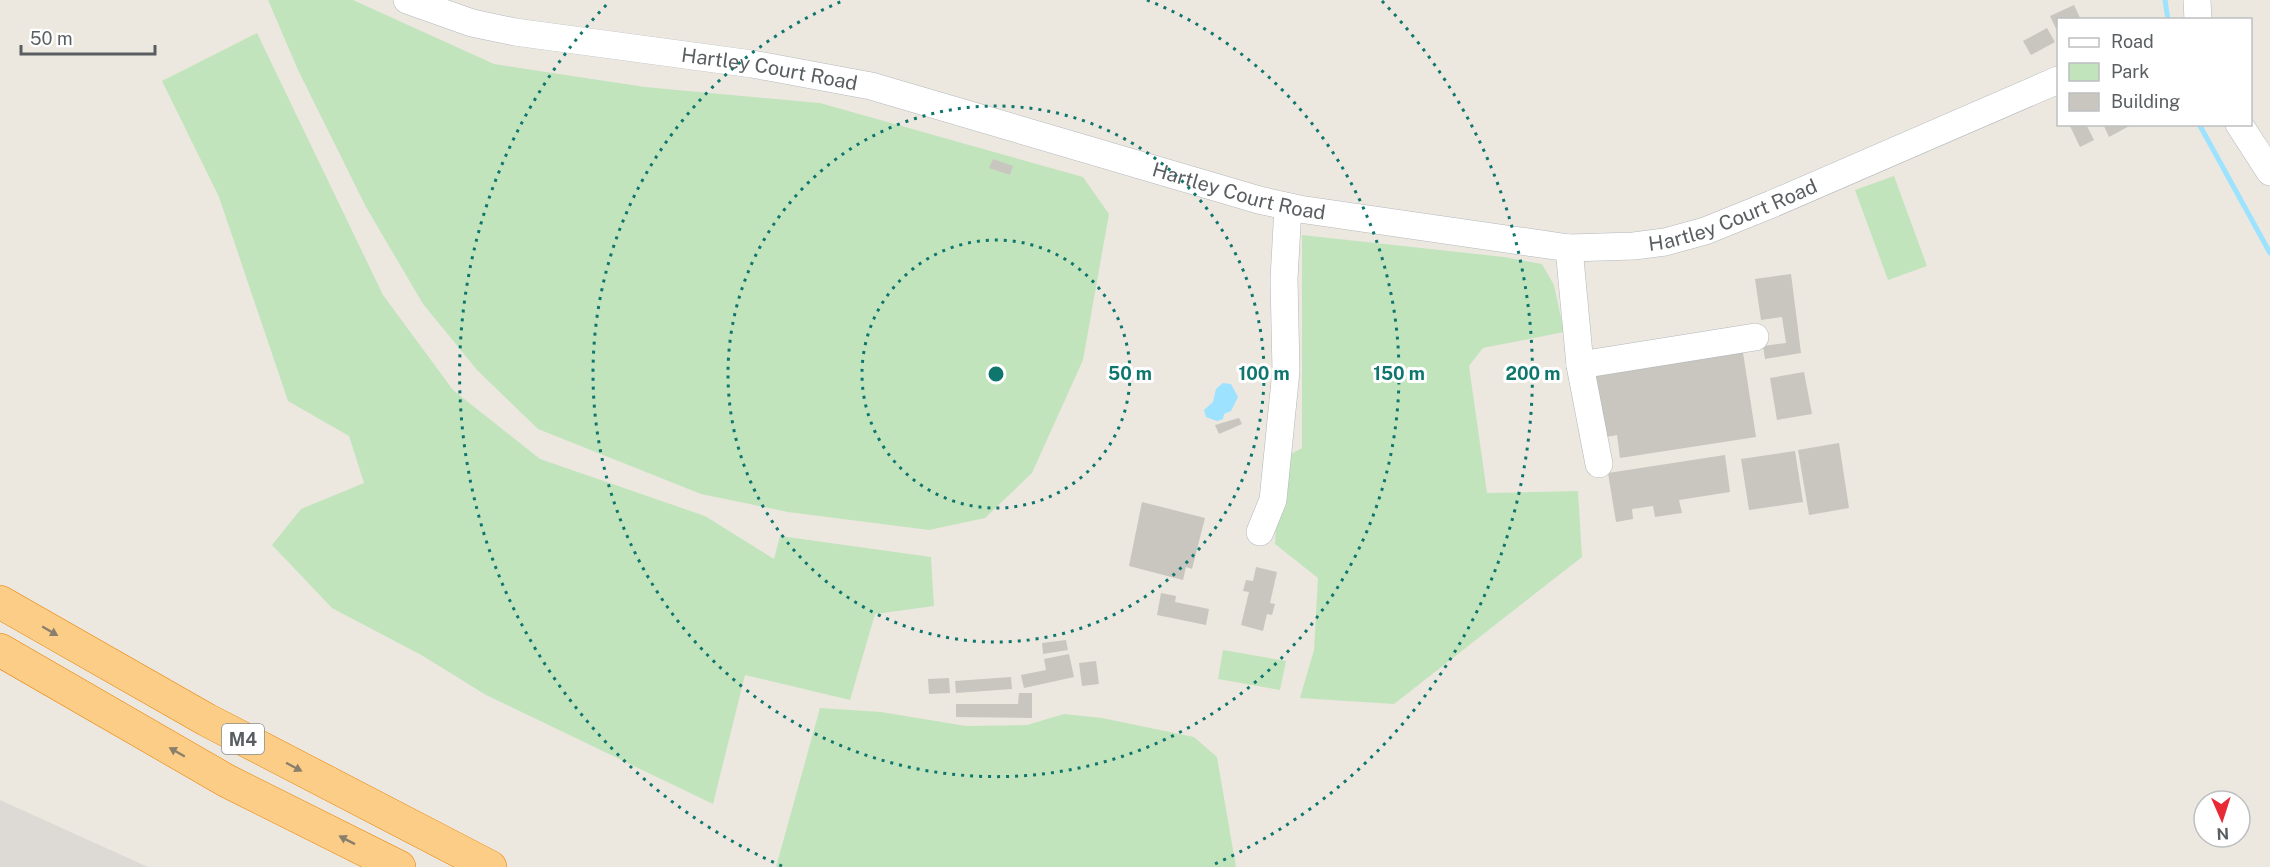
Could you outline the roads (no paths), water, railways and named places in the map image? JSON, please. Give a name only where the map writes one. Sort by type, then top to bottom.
[{"type":"highway","name":"M4","points":[[0,602],[207,720],[490,867]]},
{"type":"highway","name":"M4","points":[[0,650],[227,781],[399,867]]},
{"type":"street","name":"Hartley Court Road","points":[[407,0],[472,24],[515,32],[752,64],[871,86],[1288,207],[1426,229],[1569,248],[1634,246],[1705,231],[2057,80]]},
{"type":"street","points":[[2197,0],[2198,18]]},
{"type":"street","points":[[2240,126],[2270,172]]},
{"type":"street","points":[[1260,532],[1273,500],[1286,371],[1284,279],[1288,207]]},
{"type":"street","points":[[1569,248],[1580,365],[1599,464]]},
{"type":"street","points":[[1580,365],[1755,337]]},
{"type":"water","points":[[1223,383],[1231,384],[1238,397],[1231,411],[1224,414],[1223,419],[1217,421],[1206,417],[1204,410],[1213,402],[1216,389]]},
{"type":"waterway","points":[[2165,0],[2168,18]]},
{"type":"waterway","points":[[2200,126],[2270,253]]}]
